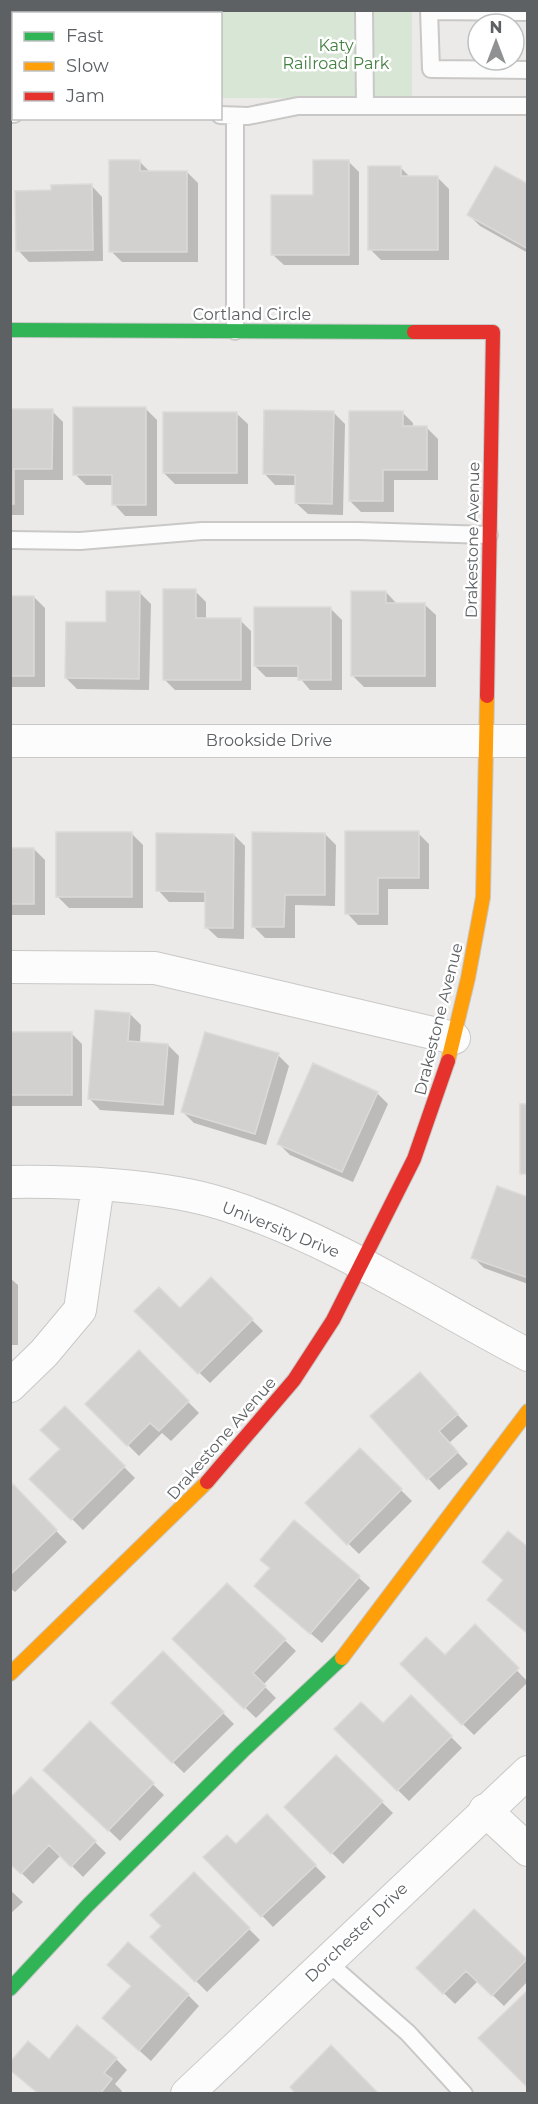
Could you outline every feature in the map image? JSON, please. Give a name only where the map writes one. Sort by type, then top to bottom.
[{"type":"street","name":"Cortland Circle","points":[[10,330],[493,332]]},
{"type":"street","name":"Drakestone Avenue","points":[[10,1674],[205,1484],[294,1380],[333,1320],[363,1263],[414,1159],[444,1078],[483,897],[493,332]]},
{"type":"street","name":"Brookside Drive","points":[[10,741],[528,741]]},
{"type":"street","points":[[10,967],[155,968],[454,1038]]},
{"type":"street","name":"University Drive","points":[[10,1182],[142,1188],[221,1203],[298,1233],[363,1263],[450,1315],[528,1355]]},
{"type":"street","points":[[10,1386],[44,1353],[80,1310],[98,1185]]},
{"type":"street","points":[[10,1989],[88,1905],[226,1767],[342,1659],[528,1411]]},
{"type":"street","name":"Dorchester Drive","points":[[186,2094],[485,1810],[528,1772]]},
{"type":"street","points":[[485,1810],[528,1850]]},
{"type":"lane","points":[[364,10],[365,106]]},
{"type":"lane","points":[[528,12],[429,11],[431,69],[528,70]]},
{"type":"lane","points":[[235,331],[228,116],[298,106],[528,105]]},
{"type":"lane","points":[[10,540],[81,541],[202,531],[358,531],[489,535]]},
{"type":"lane","points":[[326,1961],[408,2033],[464,2094]]},
{"type":"green space","name":"Katy Railroad Park","points":[[10,11],[412,11],[412,98],[222,98],[222,12],[12,12],[11,100]]},
{"type":"building","points":[[109,160],[140,160],[140,171],[187,171],[187,252],[109,252]]},
{"type":"building","points":[[313,160],[349,160],[349,255],[271,255],[271,195],[313,195]]},
{"type":"building","points":[[368,166],[401,166],[401,176],[438,176],[438,250],[368,250]]},
{"type":"building","points":[[495,166],[528,184],[528,249],[467,215]]},
{"type":"building","points":[[92,184],[93,250],[16,251],[15,191],[51,190],[51,185]]},
{"type":"building","points":[[73,407],[146,407],[146,505],[112,505],[112,475],[73,475]]},
{"type":"building","points":[[10,409],[53,409],[52,469],[14,469],[14,504],[10,504]]},
{"type":"building","points":[[264,410],[334,411],[332,504],[295,503],[295,475],[263,474]]},
{"type":"building","points":[[349,411],[403,411],[403,426],[427,426],[427,470],[383,470],[383,501],[349,501]]},
{"type":"building","points":[[163,412],[237,412],[237,473],[163,473]]},
{"type":"building","points":[[163,589],[196,589],[196,618],[241,618],[241,680],[163,680]]},
{"type":"building","points":[[106,591],[140,591],[139,679],[65,678],[66,622],[106,622]]},
{"type":"building","points":[[351,591],[386,591],[386,603],[425,603],[425,676],[351,676]]},
{"type":"building","points":[[10,596],[34,596],[34,676],[10,676]]},
{"type":"building","points":[[254,607],[331,607],[331,680],[298,680],[298,666],[254,666]]},
{"type":"building","points":[[345,831],[419,831],[419,878],[378,878],[378,914],[345,914]]},
{"type":"building","points":[[56,832],[132,832],[132,897],[56,897]]},
{"type":"building","points":[[252,832],[325,833],[325,895],[285,895],[284,927],[252,927]]},
{"type":"building","points":[[156,833],[234,834],[233,928],[205,928],[205,892],[156,891]]},
{"type":"building","points":[[10,848],[34,848],[34,904],[10,904]]},
{"type":"building","points":[[95,1010],[130,1013],[128,1041],[168,1044],[163,1105],[88,1099]]},
{"type":"building","points":[[10,1032],[72,1032],[72,1095],[10,1095]]},
{"type":"building","points":[[205,1032],[279,1053],[255,1134],[181,1112]]},
{"type":"building","points":[[313,1063],[378,1092],[342,1172],[277,1144]]},
{"type":"building","points":[[520,1104],[528,1104],[528,1174],[520,1174]]},
{"type":"building","points":[[497,1186],[528,1197],[528,1278],[471,1258]]},
{"type":"building","points":[[211,1277],[253,1319],[198,1374],[134,1311],[159,1287],[180,1308]]},
{"type":"building","points":[[139,1350],[189,1401],[159,1431],[150,1423],[127,1446],[85,1404]]},
{"type":"building","points":[[420,1372],[458,1414],[439,1431],[458,1452],[427,1480],[370,1416]]},
{"type":"building","points":[[65,1406],[125,1466],[71,1520],[29,1479],[60,1449],[40,1430]]},
{"type":"building","points":[[360,1448],[402,1489],[347,1545],[305,1503]]},
{"type":"building","points":[[13,1484],[57,1530],[10,1575],[10,1487]]},
{"type":"building","points":[[294,1520],[360,1576],[310,1634],[254,1586],[270,1568],[260,1560]]},
{"type":"building","points":[[508,1531],[528,1547],[528,1634],[487,1600],[503,1580],[482,1562]]},
{"type":"building","points":[[227,1583],[286,1639],[253,1673],[266,1686],[244,1709],[172,1639]]},
{"type":"building","points":[[475,1624],[519,1668],[462,1725],[400,1664],[426,1637],[445,1655]]},
{"type":"building","points":[[163,1651],[224,1712],[172,1763],[111,1703]]},
{"type":"building","points":[[411,1695],[452,1736],[397,1791],[334,1729],[361,1702],[383,1723]]},
{"type":"building","points":[[90,1721],[154,1783],[108,1831],[43,1770]]},
{"type":"building","points":[[336,1755],[383,1801],[331,1854],[284,1807]]},
{"type":"building","points":[[31,1777],[96,1841],[71,1867],[49,1845],[21,1874],[10,1864],[10,1798]]},
{"type":"building","points":[[267,1814],[316,1865],[261,1917],[203,1857],[227,1835],[236,1844]]},
{"type":"building","points":[[194,1872],[250,1928],[195,1982],[150,1937],[161,1926],[150,1915]]},
{"type":"building","points":[[474,1909],[527,1959],[492,1996],[466,1971],[443,1994],[416,1968]]},
{"type":"building","points":[[128,1942],[189,1994],[139,2051],[102,2018],[131,1986],[107,1965]]},
{"type":"building","points":[[528,1990],[528,2088],[478,2038]]},
{"type":"building","points":[[77,2025],[117,2058],[104,2073],[112,2079],[100,2094],[39,2094],[10,2070],[10,2062],[28,2041],[49,2059]]},
{"type":"building","points":[[331,2045],[379,2094],[296,2094],[290,2087]]},
{"type":"traffic: fast","points":[[10,330],[414,332]]},
{"type":"traffic: fast","points":[[10,1989],[88,1905],[243,1751],[342,1658]]},
{"type":"traffic: slow","points":[[448,1061],[468,978],[483,897],[487,696]]},
{"type":"traffic: slow","points":[[342,1658],[528,1411]]},
{"type":"traffic: slow","points":[[10,1674],[207,1482]]},
{"type":"traffic: jam","points":[[414,332],[493,332],[487,696]]},
{"type":"traffic: jam","points":[[207,1482],[294,1380],[333,1320],[414,1159],[448,1061]]}]
